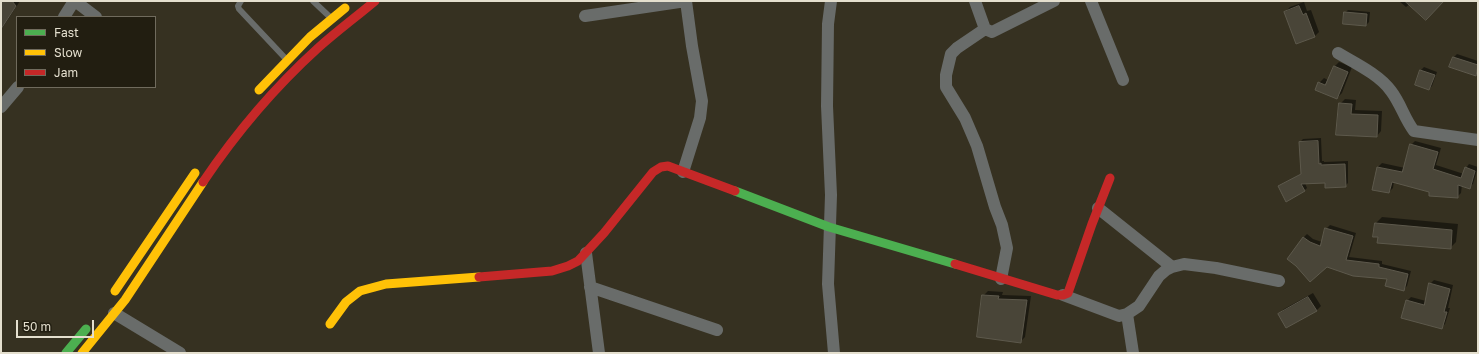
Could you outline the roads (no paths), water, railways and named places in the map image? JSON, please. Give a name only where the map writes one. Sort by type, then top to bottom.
[{"type":"street","points":[[65,16],[75,1],[95,16]]},
{"type":"street","points":[[82,353],[114,313],[160,249],[216,163],[238,134],[277,89],[318,48],[375,1]]},
{"type":"street","points":[[585,16],[686,1],[702,101],[700,118],[683,172]]},
{"type":"street","points":[[831,1],[828,24],[827,106],[831,195],[828,284],[834,353]]},
{"type":"street","points":[[975,1],[985,29],[992,32],[1054,1]]},
{"type":"street","points":[[1091,1],[1123,80]]},
{"type":"street","points":[[255,95],[310,37],[352,3]]},
{"type":"street","points":[[985,29],[957,48],[951,54],[946,75],[946,87],[966,118],[977,146],[995,207],[1002,225],[1007,248],[1001,279]]},
{"type":"street","points":[[1338,53],[1383,81],[1391,90],[1406,120],[1414,131],[1478,140]]},
{"type":"street","points":[[1,108],[6,93],[16,88]]},
{"type":"street","points":[[330,324],[346,302],[360,291],[386,284],[552,271],[568,266],[578,261],[604,233],[653,172],[661,167],[668,166],[829,227],[1001,279],[1057,295],[1063,295],[1119,316],[1127,314],[1139,306],[1159,276],[1172,267],[1184,264],[1216,268],[1279,281]]},
{"type":"street","points":[[110,298],[198,168]]},
{"type":"street","points":[[1063,295],[1068,292],[1110,178]]},
{"type":"street","points":[[1098,208],[1172,267]]},
{"type":"street","points":[[586,252],[599,353]]},
{"type":"street","points":[[590,287],[717,330]]},
{"type":"street","points":[[114,313],[180,353]]},
{"type":"street","points":[[1127,314],[1133,353]]},
{"type":"street","points":[[66,353],[93,320]]},
{"type":"lane","points":[[241,1],[238,6],[239,9],[287,60]]},
{"type":"lane","points":[[313,1],[332,19]]}]
